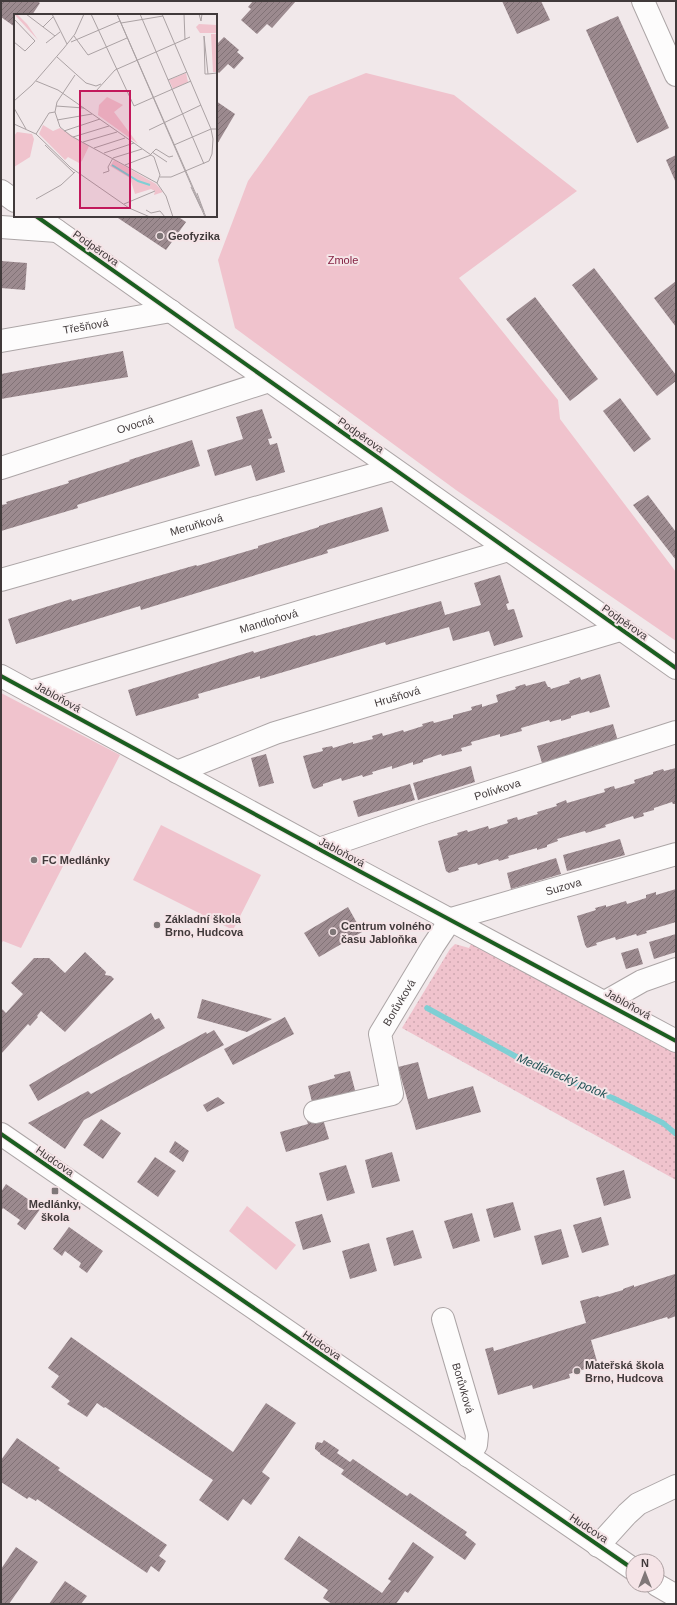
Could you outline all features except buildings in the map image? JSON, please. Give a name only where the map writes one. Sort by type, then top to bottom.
[{"type":"street","points":[[643,1],[676,75]]},
{"type":"street","points":[[1,191],[14,200]]},
{"type":"street","name":"Podpěrova","points":[[37,217],[392,469],[676,668]]},
{"type":"street","points":[[1,227],[57,231]]},
{"type":"street","name":"Třešňová","points":[[1,341],[171,312]]},
{"type":"street","name":"Ovocná","points":[[1,468],[268,381]]},
{"type":"street","name":"Meruňková","points":[[1,580],[392,469]]},
{"type":"street","name":"Mandloňová","points":[[30,692],[508,550]]},
{"type":"street","name":"Hrušňová","points":[[177,772],[275,733],[620,630]]},
{"type":"street","name":"Jabloňová","points":[[1,676],[676,1041]]},
{"type":"street","name":"Polívkova","points":[[319,849],[428,812],[676,732]]},
{"type":"street","name":"Suzova","points":[[451,919],[676,854]]},
{"type":"street","name":"Borůvková","points":[[315,1112],[392,1094],[380,1034],[451,919]]},
{"type":"street","points":[[605,1002],[642,981],[676,969]]},
{"type":"street","name":"Hudcova","points":[[1,1134],[625,1564]]},
{"type":"street","name":"Borůvková","points":[[443,1319],[477,1435],[476,1445],[468,1456]]},
{"type":"street","points":[[598,1546],[638,1504],[676,1486]]},
{"type":"street","points":[[665,1590],[676,1596]]},
{"type":"green space","name":"Zmole","points":[[366,73],[454,95],[577,191],[459,278],[558,400],[560,419],[676,572],[676,641],[456,490],[235,328],[218,260],[248,181],[309,96]]},
{"type":"green space","name":"FC Medlánky","points":[[1,693],[120,755],[21,948],[3,941],[1,944]]},
{"type":"green space","points":[[161,825],[261,875],[233,930],[133,880]]},
{"type":"green space","points":[[472,942],[676,1052],[676,1180],[402,1028],[450,949],[455,944],[469,948]]},
{"type":"green space","points":[[247,1206],[296,1245],[276,1270],[229,1231]]},
{"type":"waterway","name":"Medlánecký potok","points":[[427,1008],[535,1067],[613,1098],[663,1123],[676,1134]]},
{"type":"cycle path","points":[[37,217],[676,668]]},
{"type":"cycle path","points":[[1,676],[676,1041]]},
{"type":"cycle path","points":[[1,1134],[625,1563]]},
{"type":"place","name":"Geofyzika","points":[[160,236]]},
{"type":"place","name":"FC Medlánky","points":[[34,860]]},
{"type":"place","name":"Základní škola Brno, Hudcova","points":[[157,925]]},
{"type":"place","name":"Centrum volného času Jabloňka","points":[[333,932]]},
{"type":"place","name":"Medlánky, škola","points":[[55,1191]]},
{"type":"place","name":"Mateřská škola Brno, Hudcova","points":[[577,1371]]}]
